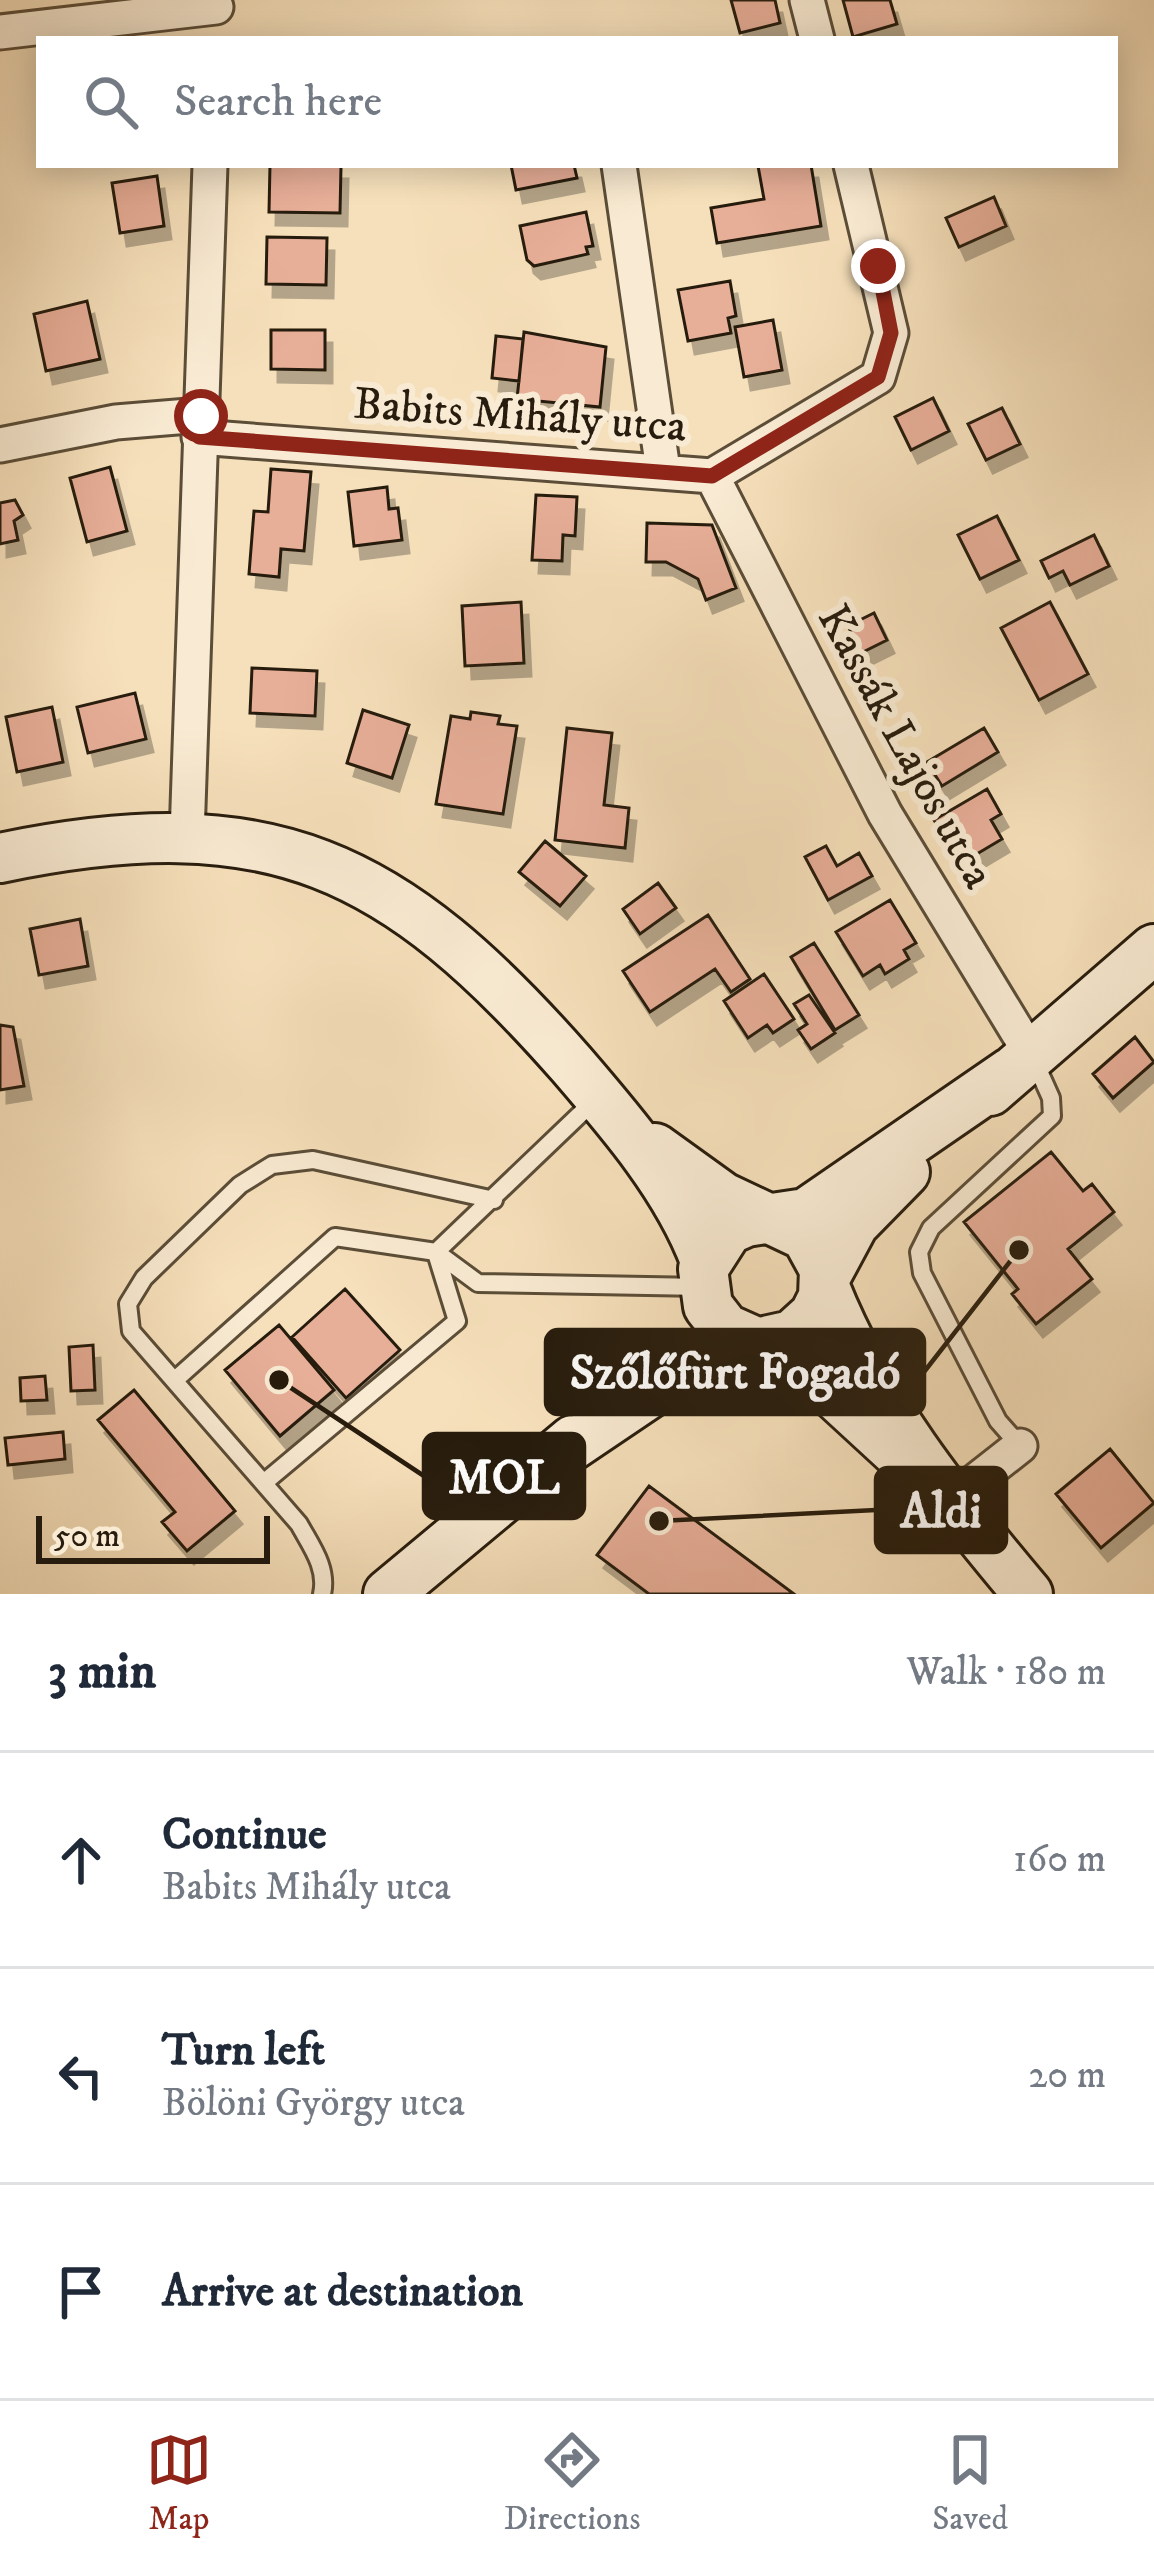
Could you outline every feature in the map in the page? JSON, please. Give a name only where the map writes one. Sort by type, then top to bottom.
[{"type":"street","points":[[807,0],[816,36]]},
{"type":"street","points":[[0,32],[216,15]]},
{"type":"street","points":[[187,836],[210,168]]},
{"type":"street","points":[[619,168],[663,470]]},
{"type":"street","name":"Babits Mihály utca","points":[[0,446],[116,422],[712,476],[878,377],[891,333],[852,168]]},
{"type":"street","name":"Kassák Lajos utca","points":[[712,476],[885,814],[1021,1063]]},
{"type":"street","points":[[0,858],[110,838],[187,836],[280,850],[397,901],[476,960],[605,1103],[672,1195],[724,1328],[798,1361],[950,1502]]},
{"type":"street","points":[[552,1460],[684,1370],[801,1330],[814,1316],[825,1283],[871,1202],[1021,1063],[1154,949]]},
{"type":"street","points":[[388,1594],[552,1460],[690,1327],[704,1281],[728,1230],[746,1222],[806,1213],[1021,1063]]},
{"type":"street","points":[[605,1103],[690,1177],[790,1225],[812,1243],[852,1357],[950,1502],[1028,1594]]},
{"type":"street","points":[[950,1502],[1020,1446]]},
{"type":"lane","points":[[1020,1446],[998,1421],[928,1286],[919,1252],[926,1234],[1052,1116],[1052,1098],[1021,1063]]},
{"type":"lane","points":[[436,1252],[605,1103]]},
{"type":"lane","points":[[322,1594],[325,1580],[319,1559],[266,1481],[131,1330],[128,1304],[144,1278],[192,1231],[240,1185],[272,1165],[313,1160],[494,1200]]},
{"type":"lane","points":[[175,1380],[335,1237],[436,1252],[478,1283],[704,1281]]},
{"type":"lane","points":[[266,1481],[457,1321],[436,1252]]},
{"type":"building","points":[[731,0],[775,0],[780,23],[740,33]]},
{"type":"building","points":[[843,0],[890,0],[897,24],[853,36]]},
{"type":"building","points":[[270,168],[341,168],[340,213],[269,212]]},
{"type":"building","points":[[512,168],[575,168],[577,178],[516,190]]},
{"type":"building","points":[[758,168],[811,168],[821,226],[717,243],[711,208],[764,199]]},
{"type":"building","points":[[157,176],[164,226],[120,233],[112,183]]},
{"type":"building","points":[[994,197],[1006,226],[959,247],[946,218]]},
{"type":"building","points":[[586,212],[593,246],[586,247],[588,254],[534,266],[527,260],[520,226]]},
{"type":"building","points":[[267,237],[327,238],[326,285],[266,284]]},
{"type":"building","points":[[730,281],[736,316],[728,318],[731,333],[688,341],[678,290]]},
{"type":"building","points":[[87,301],[100,359],[46,371],[34,314]]},
{"type":"building","points":[[773,320],[782,370],[744,377],[735,327]]},
{"type":"building","points":[[271,330],[325,330],[325,370],[271,369]]},
{"type":"building","points":[[524,332],[606,347],[600,407],[517,399]]},
{"type":"building","points":[[496,336],[523,339],[519,381],[492,378]]},
{"type":"building","points":[[933,398],[949,431],[911,450],[895,417]]},
{"type":"building","points":[[1002,408],[1020,444],[986,460],[968,424]]},
{"type":"building","points":[[110,467],[127,531],[87,542],[70,478]]},
{"type":"building","points":[[271,469],[311,472],[304,551],[281,549],[279,577],[249,574],[254,511],[268,512]]},
{"type":"building","points":[[387,487],[389,509],[398,508],[402,540],[354,546],[348,492]]},
{"type":"building","points":[[536,495],[577,497],[575,536],[563,535],[562,561],[532,560]]},
{"type":"building","points":[[15,500],[23,515],[14,521],[18,540],[0,544],[0,503]]},
{"type":"building","points":[[997,516],[1019,560],[980,579],[958,535]]},
{"type":"building","points":[[647,523],[712,525],[736,588],[706,600],[698,579],[666,562],[646,562]]},
{"type":"building","points":[[1094,535],[1109,566],[1070,585],[1063,571],[1049,578],[1041,561]]},
{"type":"building","points":[[521,602],[524,663],[465,666],[462,606]]},
{"type":"building","points":[[1050,602],[1088,674],[1039,700],[1001,628]]},
{"type":"building","points":[[874,613],[887,640],[861,653],[848,626]]},
{"type":"building","points":[[252,668],[317,671],[315,716],[250,713]]},
{"type":"building","points":[[135,693],[146,739],[88,753],[77,707]]},
{"type":"building","points":[[52,707],[63,762],[17,772],[6,717]]},
{"type":"building","points":[[363,710],[409,725],[392,778],[347,763]]},
{"type":"building","points":[[471,712],[500,716],[498,724],[517,726],[503,814],[436,804],[451,716],[470,719]]},
{"type":"building","points":[[567,728],[612,733],[604,805],[629,808],[625,848],[555,840]]},
{"type":"building","points":[[984,728],[998,752],[942,786],[927,762]]},
{"type":"building","points":[[987,789],[1001,814],[991,820],[1002,839],[960,864],[934,820]]},
{"type":"building","points":[[545,841],[586,876],[560,906],[519,872]]},
{"type":"building","points":[[826,846],[837,866],[859,853],[872,876],[828,900],[805,857]]},
{"type":"building","points":[[658,883],[676,908],[640,934],[623,909]]},
{"type":"building","points":[[890,900],[916,943],[904,950],[909,959],[885,974],[880,965],[863,976],[836,932]]},
{"type":"building","points":[[708,915],[750,979],[731,992],[715,969],[650,1012],[623,971]]},
{"type":"building","points":[[80,919],[88,966],[39,975],[30,929]]},
{"type":"building","points":[[814,943],[859,1015],[835,1030],[791,957]]},
{"type":"building","points":[[764,974],[794,1019],[773,1033],[767,1025],[748,1038],[724,1001]]},
{"type":"building","points":[[809,995],[835,1033],[811,1049],[798,1030],[807,1024],[794,1004]]},
{"type":"building","points":[[0,1025],[13,1027],[24,1086],[0,1090]]},
{"type":"building","points":[[1135,1037],[1154,1062],[1113,1098],[1093,1074]]},
{"type":"building","points":[[1051,1152],[1083,1191],[1092,1184],[1114,1212],[1068,1249],[1092,1279],[1036,1324],[1012,1294],[1018,1289],[964,1222]]},
{"type":"building","points":[[345,1289],[400,1350],[346,1398],[292,1337]]},
{"type":"building","points":[[279,1325],[334,1390],[280,1436],[225,1370]]},
{"type":"building","points":[[93,1345],[95,1390],[71,1391],[69,1347]]},
{"type":"building","points":[[45,1376],[47,1400],[21,1401],[20,1378]]},
{"type":"building","points":[[134,1390],[235,1511],[187,1551],[162,1522],[175,1512],[98,1420]]},
{"type":"building","points":[[63,1432],[65,1459],[8,1465],[5,1438]]},
{"type":"building","points":[[1110,1449],[1154,1503],[1101,1548],[1056,1494]]},
{"type":"building","points":[[649,1486],[794,1594],[649,1594],[597,1555]]},
{"type":"place","name":"Szőlőfürt Fogadó","points":[[1019,1250]]},
{"type":"place","name":"MOL","points":[[279,1380]]},
{"type":"place","name":"Aldi","points":[[659,1521]]},
{"type":"route","points":[[201,416],[199,437],[712,476],[878,377],[891,333],[878,266]]}]
